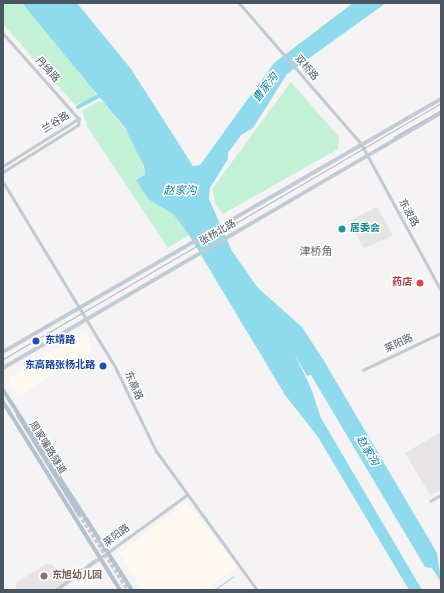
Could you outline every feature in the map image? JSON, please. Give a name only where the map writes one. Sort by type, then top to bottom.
[{"type":"main road","name":"张杨北路","points":[[3,352],[182,250],[361,144],[441,99]]},
{"type":"main road","name":"张杨北路","points":[[3,368],[441,113]]},
{"type":"main road","name":"周家嘴路隧道","points":[[3,390],[79,514]]},
{"type":"main road","points":[[3,390],[132,590]]},
{"type":"main road","points":[[3,402],[121,590]]},
{"type":"main road","name":"莱阳路","points":[[58,590],[96,561]]},
{"type":"street","name":"双桥路","points":[[239,3],[361,144]]},
{"type":"street","name":"丹绮路","points":[[3,33],[79,119]]},
{"type":"street","name":"兰谷路","points":[[3,166],[79,119]]},
{"type":"street","name":"兰谷路","points":[[3,172],[78,125],[79,119]]},
{"type":"street","name":"东波路","points":[[361,144],[441,291]]},
{"type":"street","name":"东高路","points":[[3,182],[81,307],[114,365],[148,438],[187,495],[257,590]]},
{"type":"street","name":"莱阳路","points":[[363,370],[441,333]]},
{"type":"street","name":"莱阳路","points":[[96,561],[187,495]]},
{"type":"street","points":[[430,501],[441,495]]},
{"type":"shaded area","points":[[377,207],[393,236],[364,248],[349,221]]},
{"type":"shaded area","points":[[86,330],[92,344],[90,353],[18,396],[7,379]]},
{"type":"shaded area","points":[[441,432],[441,490],[430,495],[405,453]]},
{"type":"shaded area","points":[[187,502],[237,567],[204,590],[142,590],[119,553]]},
{"type":"shaded area","name":"东旭幼儿园","points":[[46,564],[53,565],[65,581],[52,590],[15,590],[17,582]]},
{"type":"green space","points":[[3,3],[22,3],[96,92],[94,97],[75,105],[3,24]]},
{"type":"green space","points":[[291,82],[339,137],[338,149],[223,214],[216,205],[212,189]]},
{"type":"green space","points":[[99,101],[104,103],[124,128],[140,153],[145,175],[136,180],[148,198],[173,214],[189,235],[168,248],[88,128],[82,111]]},
{"type":"water","points":[[22,3],[77,3],[131,69],[193,166],[200,165],[274,63],[353,3],[386,3],[287,74],[253,128],[241,135],[228,153],[228,159],[210,188],[209,199],[232,251],[258,288],[302,327],[324,361],[437,553],[441,582],[432,568],[425,567],[311,375],[307,376],[294,353],[311,388],[321,418],[422,590],[409,590],[318,437],[285,395],[189,235],[173,214],[148,199],[136,180],[145,175],[144,166],[125,128]]},
{"type":"waterway","points":[[78,107],[102,94]]},
{"type":"waterway","points":[[214,590],[234,576]]},
{"type":"tunnel","points":[[79,514],[128,590]]},
{"type":"railway","points":[[3,359],[441,103]]},
{"type":"railway","points":[[394,137],[441,110]]},
{"type":"place","name":"居委会","points":[[342,229]]},
{"type":"place","name":"药店","points":[[420,283]]},
{"type":"place","name":"东靖路","points":[[36,341]]},
{"type":"place","name":"东高路张杨北路","points":[[103,366]]},
{"type":"place","name":"东旭幼儿园","points":[[44,576]]},
{"type":"district","name":"津桥角","points":[[316,252]]},
{"type":"water label","name":"曹家沟","points":[[266,88]]},
{"type":"water label","name":"赵家沟","points":[[180,191]]},
{"type":"water label","name":"赵家沟","points":[[367,451]]}]
